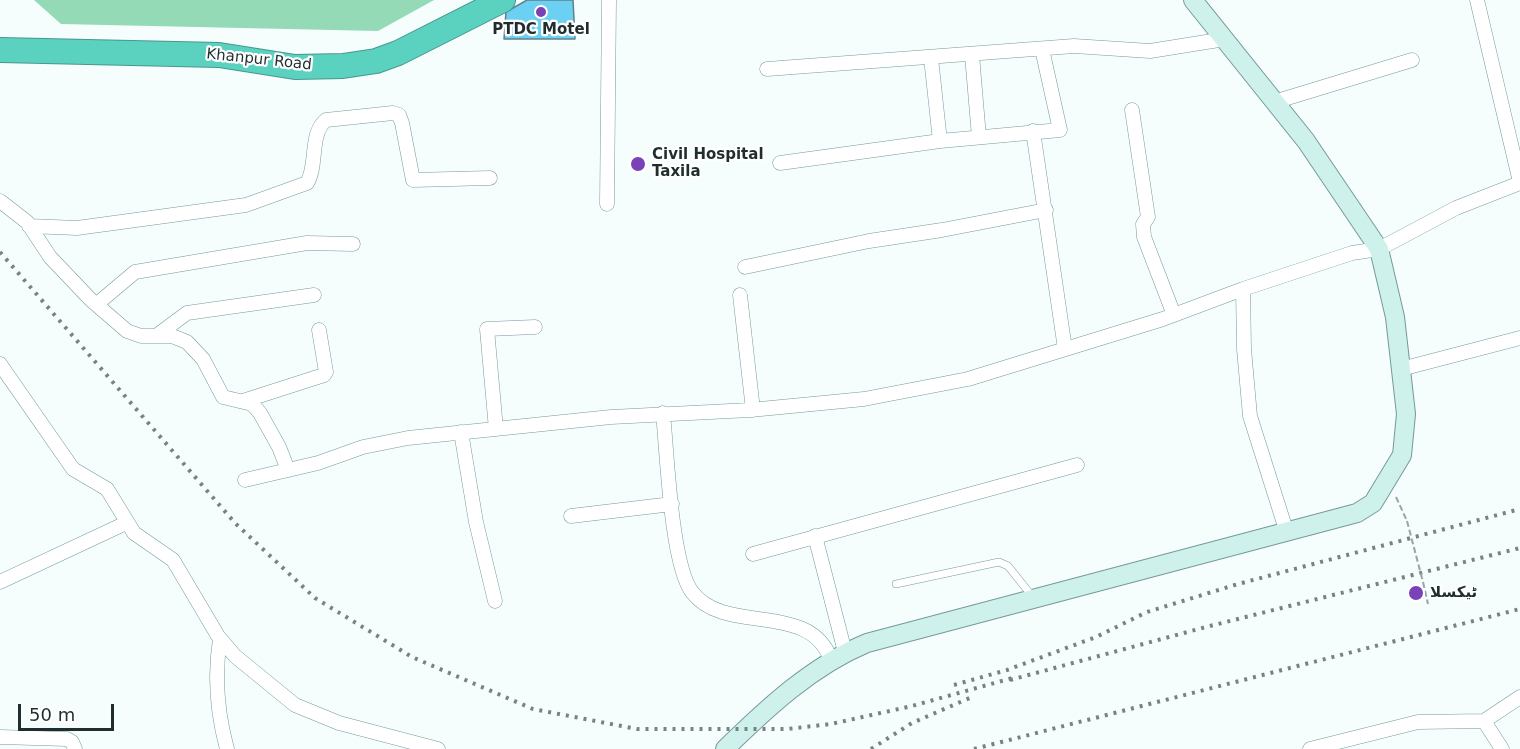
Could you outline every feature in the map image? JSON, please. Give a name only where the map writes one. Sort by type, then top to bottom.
[{"type":"highway","name":"Khanpur Road","points":[[0,50],[219,55],[295,67],[343,66],[376,62],[398,53],[503,0]]},
{"type":"street","points":[[608,204],[609,0]]},
{"type":"street","points":[[725,749],[812,672],[838,656],[867,644],[1357,513],[1373,503],[1389,482],[1402,456],[1406,414],[1395,317],[1379,249],[1305,141],[1194,0]]},
{"type":"street","points":[[245,480],[288,470],[363,447],[408,438],[663,413],[753,410],[864,399],[968,379],[1174,315],[1243,289],[1352,253],[1379,249],[1456,208],[1520,182],[1477,0]]},
{"type":"street","points":[[767,69],[1074,46],[1150,51],[1225,39]]},
{"type":"street","points":[[780,163],[940,141],[1060,130],[1042,49]]},
{"type":"street","points":[[972,55],[979,137]]},
{"type":"street","points":[[931,58],[940,141]]},
{"type":"street","points":[[1274,102],[1412,60]]},
{"type":"street","points":[[1132,110],[1148,217],[1143,224],[1144,237],[1174,315]]},
{"type":"street","points":[[30,226],[77,228],[246,205],[307,183],[313,172],[318,130],[326,120],[393,112],[399,115],[402,123],[412,180],[490,178]]},
{"type":"street","points":[[1033,131],[1065,349]]},
{"type":"street","points":[[0,201],[30,226],[50,257],[127,331],[141,336],[172,336],[188,342],[203,359],[223,397],[232,401],[243,401],[324,375],[326,372],[319,330]]},
{"type":"street","points":[[745,267],[869,241],[1046,210]]},
{"type":"street","points":[[97,304],[135,272],[307,243],[352,244]]},
{"type":"street","points":[[1243,289],[1244,350],[1250,416],[1263,466],[1287,533]]},
{"type":"street","points":[[156,336],[187,313],[314,295]]},
{"type":"street","points":[[740,296],[753,410]]},
{"type":"street","points":[[496,429],[487,329],[535,327]]},
{"type":"street","points":[[1401,369],[1520,338]]},
{"type":"street","points":[[0,364],[73,469],[99,481],[107,489],[126,523],[144,541],[173,560],[220,639],[235,656],[295,705],[401,744],[438,749]]},
{"type":"street","points":[[243,401],[252,404],[260,413],[288,470]]},
{"type":"street","points":[[663,413],[678,551],[692,592],[722,615],[746,615],[786,624],[812,634],[838,656]]},
{"type":"street","points":[[462,432],[476,522],[495,601]]},
{"type":"street","points":[[753,554],[1077,465]]},
{"type":"street","points":[[571,516],[672,504]]},
{"type":"street","points":[[0,582],[126,523]]},
{"type":"street","points":[[815,536],[838,656]]},
{"type":"street","points":[[220,639],[216,664],[218,707],[227,749]]},
{"type":"street","points":[[1310,749],[1418,722],[1484,721],[1517,700]]},
{"type":"street","points":[[1484,721],[1502,749]]},
{"type":"street","points":[[0,737],[67,739],[72,742],[75,749]]},
{"type":"lane","points":[[896,584],[999,562],[1008,566],[1034,600]]},
{"type":"path","points":[[1389,482],[1407,521],[1428,604]]},
{"type":"green space","points":[[34,0],[434,0],[378,31],[61,24]]},
{"type":"building","points":[[527,0],[573,0],[575,39],[504,39],[506,12]]},
{"type":"railway","points":[[0,252],[235,523],[315,598],[412,657],[533,709],[637,729],[787,729],[831,724],[912,706],[1016,677]]},
{"type":"railway","points":[[954,685],[1007,670],[1096,637],[1147,612],[1238,584],[1520,509]]},
{"type":"railway","points":[[1010,680],[1206,627],[1520,548]]},
{"type":"railway","points":[[974,749],[1520,609]]},
{"type":"railway","points":[[871,749],[912,723],[972,697]]},
{"type":"place","name":"PTDC Motel","points":[[541,12]]},
{"type":"place","name":"Civil Hospital Taxila","points":[[638,164]]},
{"type":"place","name":"ٹیکسلا","points":[[1416,593]]}]
